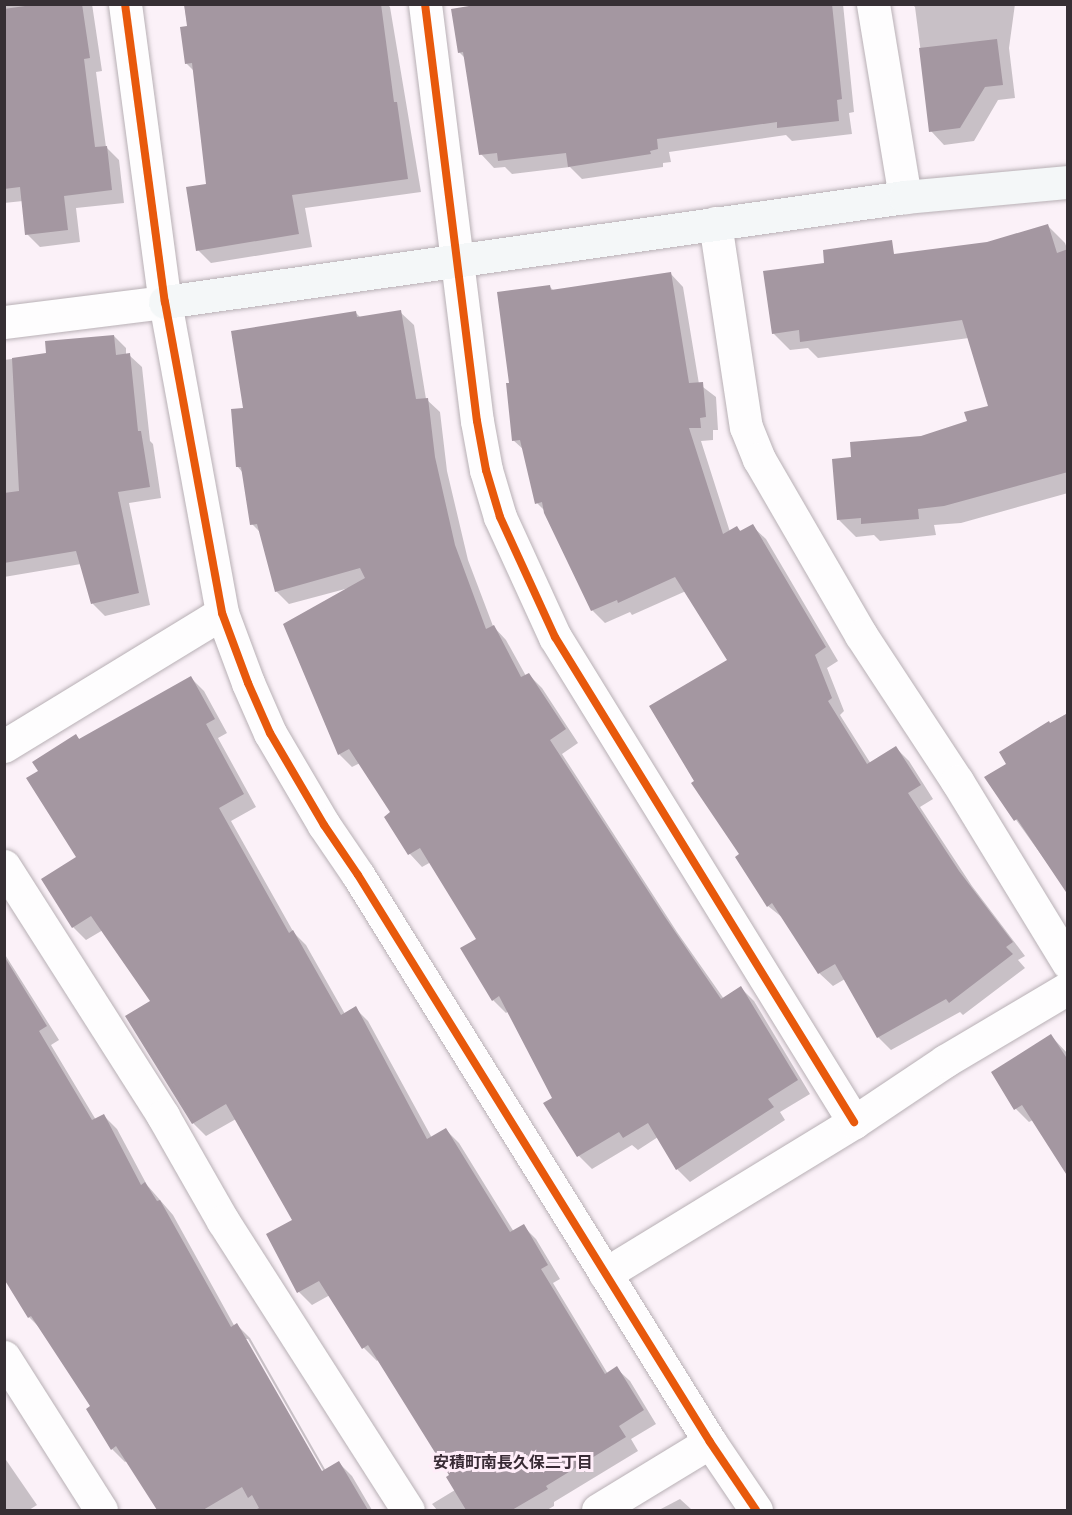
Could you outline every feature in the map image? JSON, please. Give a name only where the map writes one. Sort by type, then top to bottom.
[{"type":"street","points":[[125,4],[165,302],[222,613],[270,733],[298,783],[710,1442],[756,1510]]},
{"type":"street","points":[[425,4],[456,261],[486,470],[500,517],[534,596],[561,647],[854,1122]]},
{"type":"street","points":[[873,4],[905,197]]},
{"type":"street","points":[[4,322],[165,302],[905,197],[1068,182]]},
{"type":"street","points":[[715,223],[746,427],[759,459],[861,635],[957,781],[1068,963]]},
{"type":"street","points":[[4,746],[222,613]]},
{"type":"street","points":[[4,866],[163,1116],[223,1221],[408,1510]]},
{"type":"street","points":[[605,1274],[854,1122],[945,1061],[1068,988]]},
{"type":"street","points":[[4,1357],[101,1510]]},
{"type":"street","points":[[598,1510],[710,1442]]},
{"type":"building","points":[[39,4],[82,4],[90,58],[84,59],[95,147],[107,146],[112,190],[64,196],[68,230],[25,235],[20,187],[4,189],[4,9]]},
{"type":"building","points":[[184,4],[381,4],[394,102],[397,102],[408,179],[292,195],[299,234],[196,251],[186,187],[206,184],[192,63],[185,64],[180,27],[187,26]]},
{"type":"building","points":[[481,4],[832,4],[842,99],[837,100],[839,121],[777,128],[777,122],[657,139],[658,149],[650,151],[651,154],[568,167],[566,153],[498,161],[497,153],[479,155],[463,52],[458,53],[451,9]]},
{"type":"building","points":[[997,39],[1003,85],[985,87],[960,128],[929,132],[919,48]]},
{"type":"building","points":[[1048,224],[1057,253],[1068,249],[1068,472],[944,506],[918,509],[919,519],[861,524],[861,518],[837,520],[832,459],[851,457],[850,442],[921,436],[967,421],[964,412],[988,406],[962,320],[800,342],[799,330],[772,334],[763,271],[824,263],[823,250],[892,240],[894,254],[987,242]]},
{"type":"building","points":[[671,272],[689,383],[703,382],[706,417],[700,418],[701,428],[689,428],[723,534],[737,526],[740,531],[753,524],[826,647],[815,655],[832,698],[828,701],[867,764],[896,746],[921,785],[908,793],[959,871],[1013,942],[1006,947],[1013,954],[949,1003],[946,999],[877,1038],[835,964],[818,974],[772,903],[767,907],[735,857],[739,854],[691,783],[694,781],[649,706],[727,660],[675,577],[618,603],[617,600],[591,611],[544,513],[542,502],[535,504],[520,440],[512,441],[506,383],[509,383],[497,292],[550,285],[551,290]]},
{"type":"building","points":[[401,310],[416,399],[428,398],[435,457],[455,545],[486,629],[494,625],[521,677],[529,673],[566,729],[550,740],[721,999],[741,986],[798,1080],[768,1099],[774,1107],[676,1170],[648,1123],[623,1138],[619,1132],[577,1157],[543,1103],[552,1098],[499,996],[492,1001],[460,948],[476,939],[420,848],[408,855],[384,817],[390,812],[349,749],[338,755],[283,624],[365,578],[360,568],[275,592],[257,524],[250,525],[241,467],[236,467],[231,409],[243,408],[231,331],[356,311],[357,317]]},
{"type":"building","points":[[114,335],[116,355],[130,353],[138,431],[141,431],[150,487],[118,492],[139,593],[91,604],[76,551],[4,563],[4,493],[19,491],[12,358],[46,353],[45,341]]},
{"type":"building","points":[[191,676],[215,719],[206,724],[244,794],[219,808],[289,933],[293,930],[341,1015],[356,1006],[427,1139],[446,1128],[510,1232],[524,1224],[548,1265],[541,1269],[605,1374],[617,1366],[644,1410],[619,1426],[626,1437],[546,1486],[548,1489],[512,1510],[466,1510],[446,1477],[449,1475],[368,1345],[362,1349],[319,1281],[297,1293],[266,1234],[292,1220],[226,1104],[192,1124],[125,1016],[150,1001],[91,916],[72,928],[41,879],[76,857],[26,778],[38,771],[32,762],[76,734],[79,739]]},
{"type":"building","points":[[1068,713],[1068,895],[1017,819],[1014,821],[984,777],[1006,764],[999,752],[1049,721],[1050,723]]},
{"type":"building","points":[[4,956],[47,1026],[39,1031],[92,1120],[104,1114],[141,1185],[145,1182],[157,1201],[160,1200],[231,1327],[237,1323],[322,1471],[339,1461],[368,1510],[255,1510],[259,1508],[252,1495],[248,1498],[242,1487],[203,1510],[157,1510],[116,1446],[111,1450],[86,1409],[90,1406],[31,1316],[28,1318],[4,1279]]},
{"type":"building","points":[[1051,1034],[1068,1060],[1068,1177],[1022,1105],[1014,1110],[991,1072]]},
{"type":"cycle path","points":[[125,4],[165,302],[222,613],[248,683],[270,733],[324,825],[358,875],[710,1442],[756,1510]]},
{"type":"cycle path","points":[[425,4],[477,421],[486,470],[500,517],[555,637],[854,1122]]},
{"type":"district","name":"安積町南長久保二丁目","points":[[513,1463]]}]
